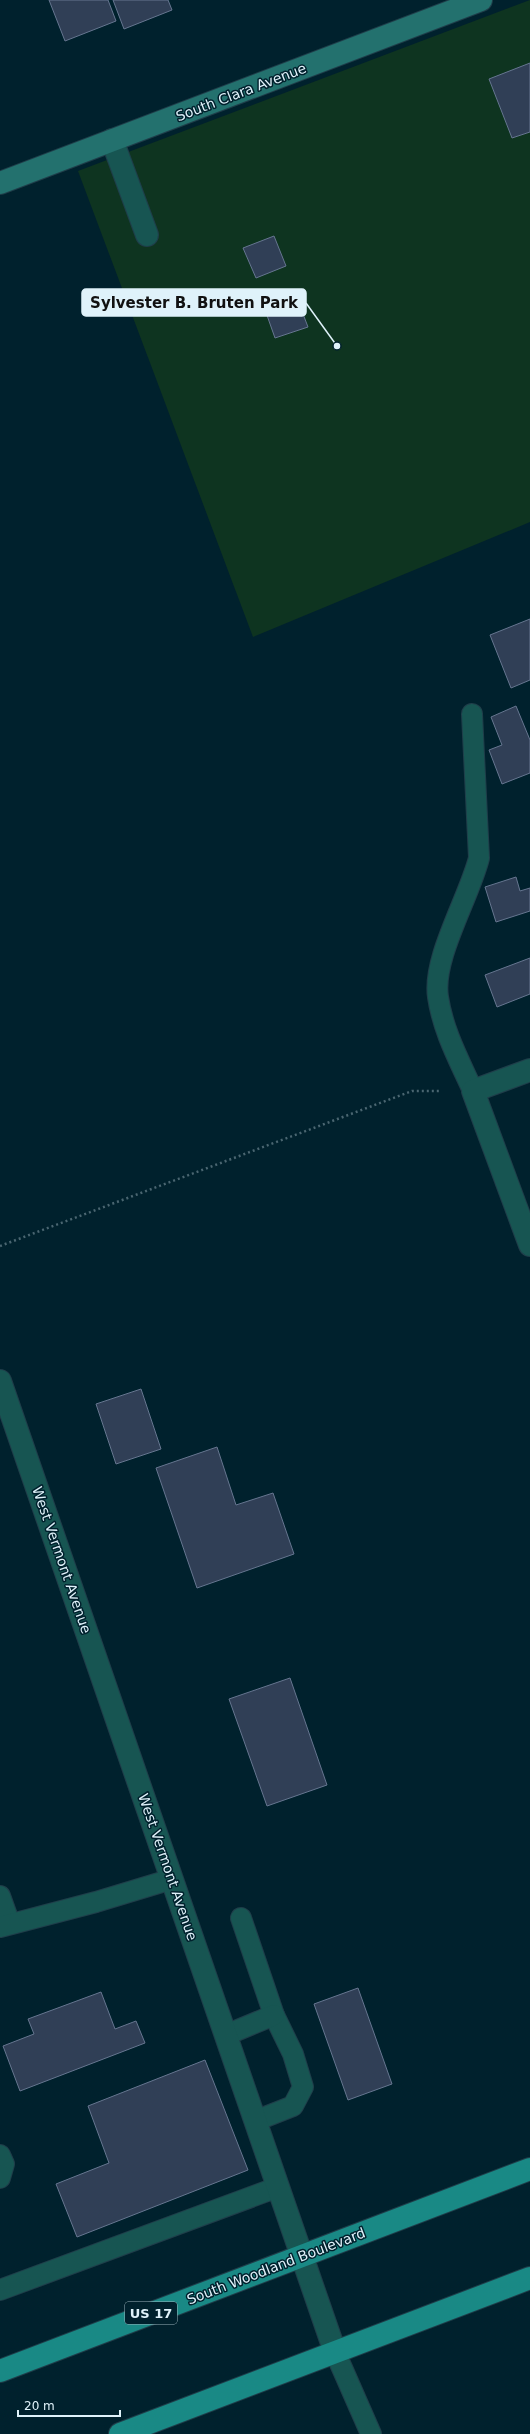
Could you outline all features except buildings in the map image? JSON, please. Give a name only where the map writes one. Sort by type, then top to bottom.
[{"type":"main road","name":"South Woodland Boulevard","points":[[0,2371],[530,2169]]},
{"type":"main road","points":[[120,2434],[530,2278]]},
{"type":"street","name":"South Clara Avenue","points":[[0,183],[481,0]]},
{"type":"street","points":[[112,140],[147,235]]},
{"type":"street","points":[[530,1070],[473,1091],[530,1245]]},
{"type":"street","name":"West Vermont Avenue","points":[[0,1381],[335,2352]]},
{"type":"lane","points":[[472,714],[479,858],[474,879],[446,948],[438,996],[447,1034],[473,1091]]},
{"type":"lane","points":[[0,1896],[5,1926],[96,1902],[172,1879]]},
{"type":"lane","points":[[241,1918],[274,2015],[293,2054],[303,2087],[293,2106],[255,2121]]},
{"type":"lane","points":[[226,2035],[274,2015]]},
{"type":"lane","points":[[0,2155],[4,2164],[0,2178]]},
{"type":"lane","points":[[0,2290],[278,2187]]},
{"type":"lane","points":[[335,2352],[371,2434]]},
{"type":"path","points":[[0,1246],[412,1091],[473,1091]]},
{"type":"green space","points":[[530,0],[530,522],[253,637],[78,171]]},
{"type":"place","name":"Sylvester B. Bruten Park","points":[[337,346]]}]
